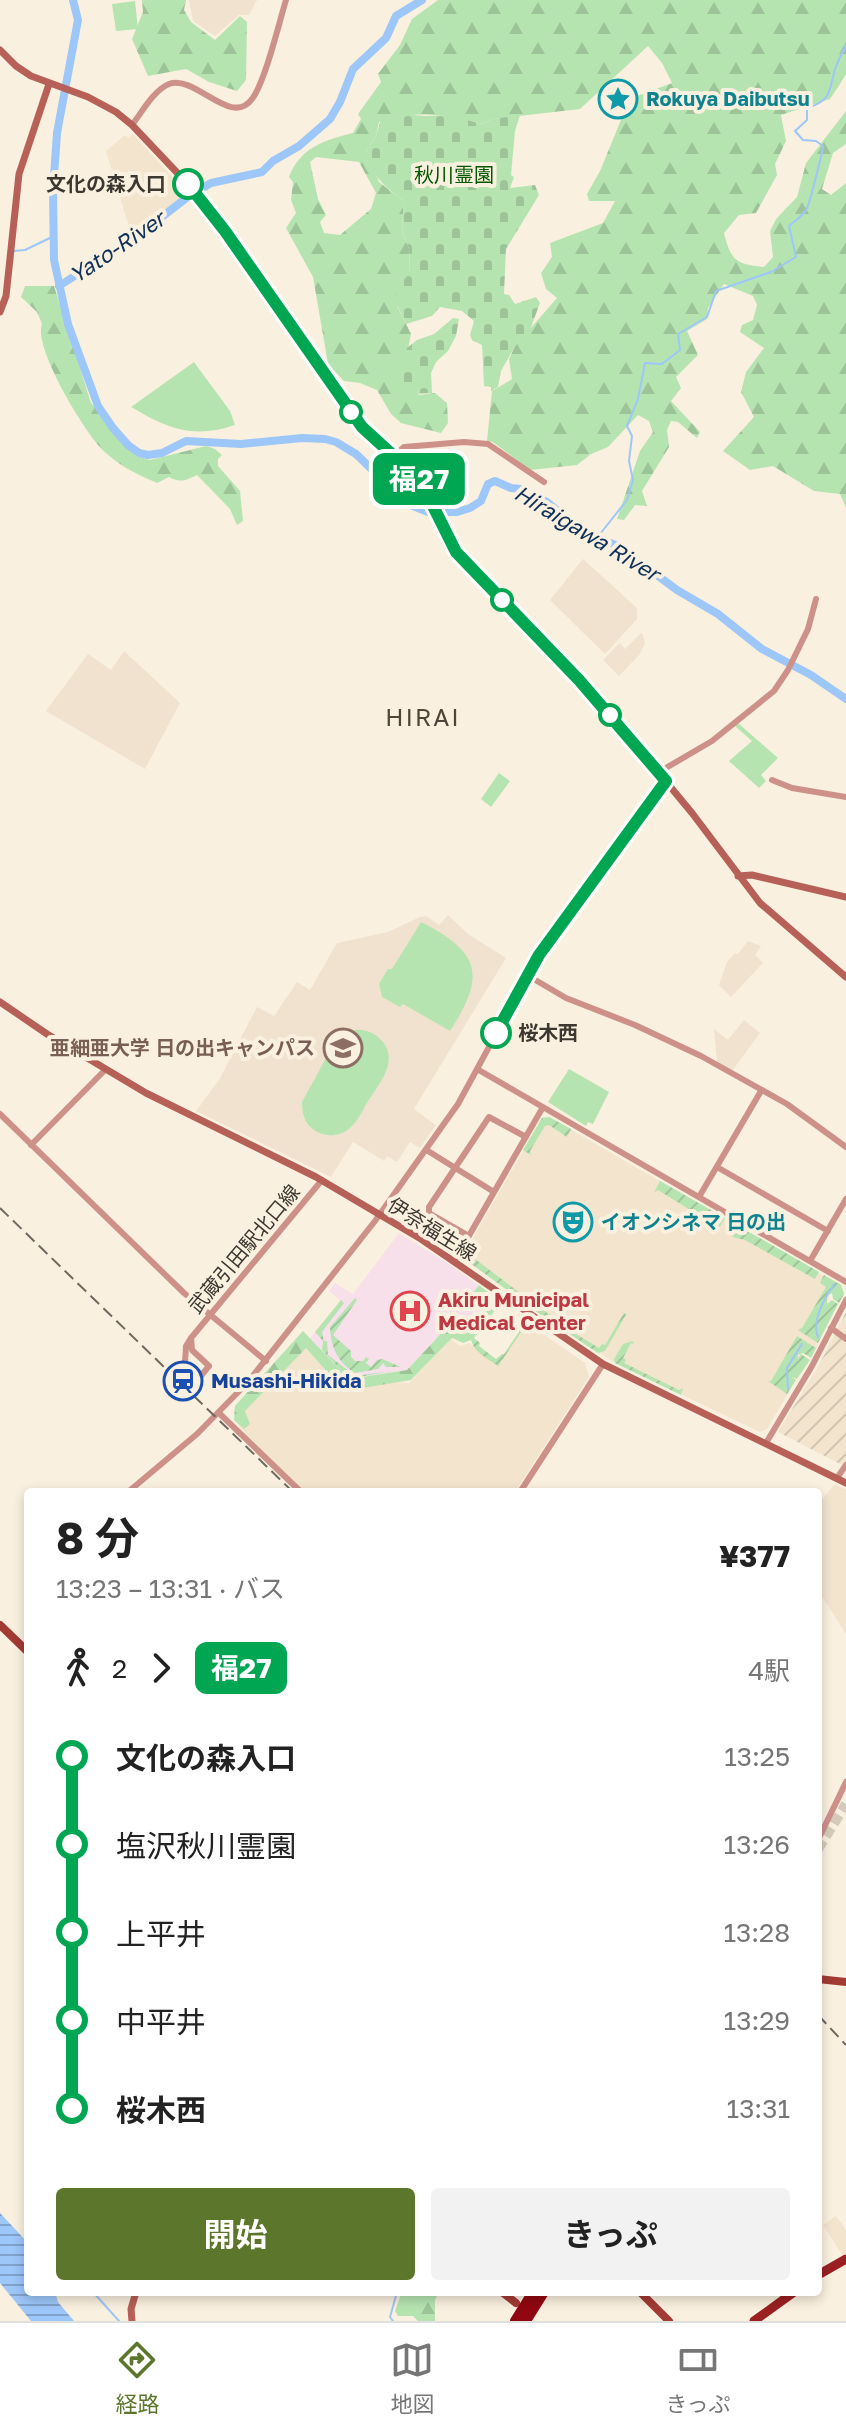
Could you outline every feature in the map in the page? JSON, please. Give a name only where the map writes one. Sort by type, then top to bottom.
[{"type":"highway","points":[[822,2273],[846,2259]]},
{"type":"highway","points":[[515,2321],[531,2296]]},
{"type":"highway","points":[[531,2320],[542,2296]]},
{"type":"highway","points":[[754,2321],[788,2296]]},
{"type":"main road","points":[[0,50],[24,71],[51,85],[103,104],[132,125],[199,195],[355,418],[370,436],[420,480],[450,545],[579,680],[659,772],[738,876],[775,918],[846,977]]},
{"type":"main road","points":[[0,312],[6,296],[16,193],[23,157],[51,85]]},
{"type":"main road","points":[[738,876],[752,875],[846,897]]},
{"type":"main road","name":"伊奈福生線","points":[[0,1002],[106,1069],[190,1116],[322,1180],[455,1260],[603,1364],[846,1483]]},
{"type":"main road","points":[[0,1625],[24,1648]]},
{"type":"main road","points":[[822,1979],[846,1982]]},
{"type":"main road","points":[[132,2321],[135,2296]]},
{"type":"main road","points":[[507,2296],[516,2303]]},
{"type":"main road","points":[[644,2296],[669,2321]]},
{"type":"street","points":[[132,125],[160,90],[171,83],[189,85],[233,108],[249,103],[258,87],[286,0]]},
{"type":"street","points":[[394,456],[404,447],[464,442],[488,444],[544,482]]},
{"type":"street","points":[[659,772],[712,741],[774,691],[808,629],[816,599]]},
{"type":"street","points":[[772,780],[792,788],[846,797]]},
{"type":"street","points":[[133,1488],[219,1413],[266,1361],[380,1215],[428,1151],[477,1069],[528,972],[666,781]]},
{"type":"street","points":[[528,972],[566,998],[701,1056],[787,1104],[846,1147]]},
{"type":"street","points":[[31,1145],[106,1069]]},
{"type":"street","points":[[477,1069],[846,1282]]},
{"type":"street","points":[[699,1197],[761,1091]]},
{"type":"street","points":[[455,1260],[543,1107]]},
{"type":"street","points":[[0,1114],[184,1293],[266,1361]]},
{"type":"street","points":[[469,1236],[429,1211],[489,1117],[526,1137]]},
{"type":"street","points":[[428,1151],[494,1192]]},
{"type":"street","points":[[717,1167],[828,1231]]},
{"type":"street","name":"武蔵引田駅北口線","points":[[191,1338],[322,1180]]},
{"type":"street","points":[[810,1261],[846,1199]]},
{"type":"street","points":[[766,1443],[846,1300]]},
{"type":"street","points":[[831,1328],[846,1339]]},
{"type":"street","points":[[191,1338],[192,1350],[209,1366],[202,1376],[185,1363],[186,1346],[191,1338]]},
{"type":"street","points":[[523,1488],[603,1364]]},
{"type":"street","points":[[219,1413],[297,1488]]},
{"type":"street","points":[[837,1478],[846,1465]]},
{"type":"street","points":[[822,1832],[846,1782]]},
{"type":"shaded area","points":[[189,0],[257,0],[249,15],[239,15],[215,36],[193,21]]},
{"type":"shaded area","points":[[133,134],[189,195],[132,237],[106,151],[125,135],[128,138]]},
{"type":"shaded area","points":[[583,559],[637,608],[637,619],[605,654],[550,600]]},
{"type":"shaded area","points":[[642,632],[645,643],[640,654],[619,676],[603,660],[620,643],[625,649]]},
{"type":"shaded area","points":[[124,651],[180,703],[145,769],[46,711],[88,654],[111,670]]},
{"type":"shaded area","name":"亜細亜大学 日の出キャンパス","points":[[448,915],[468,934],[506,958],[414,1109],[436,1125],[420,1148],[410,1142],[397,1162],[387,1156],[384,1161],[353,1142],[331,1177],[196,1111],[219,1080],[257,1007],[274,1016],[297,982],[310,990],[337,943],[388,932],[420,917],[426,916],[439,925]]},
{"type":"shaded area","points":[[748,941],[761,946],[755,955],[763,963],[731,997],[719,985],[727,962]]},
{"type":"shaded area","points":[[744,1020],[760,1033],[732,1071],[717,1062],[714,1029],[728,1040]]},
{"type":"shaded area","points":[[549,1117],[833,1281],[816,1349],[800,1339],[789,1392],[767,1429],[760,1432],[615,1363],[553,1324],[466,1260],[465,1252],[542,1118]]},
{"type":"shaded area","points":[[423,1212],[443,1224],[434,1239],[414,1228]]},
{"type":"shaded area","name":"Akiru Municipal Medical Center","points":[[399,1233],[451,1265],[496,1299],[472,1330],[460,1332],[449,1324],[407,1370],[349,1379],[310,1338],[341,1301],[329,1291],[335,1283],[353,1294]]},
{"type":"shaded area","points":[[846,1312],[846,1467],[778,1432],[818,1367]]},
{"type":"shaded area","points":[[527,1323],[585,1363],[589,1377],[518,1488],[301,1488],[234,1420],[235,1406],[303,1331],[346,1380],[409,1383],[451,1339],[460,1346],[469,1343],[497,1363]]},
{"type":"shaded area","points":[[835,1484],[846,1489],[846,1634],[822,1596],[822,1499]]},
{"type":"shaded area","points":[[836,2216],[846,2230],[846,2254],[843,2256],[823,2225]]},
{"type":"green space","points":[[142,0],[186,0],[184,10],[191,22],[215,40],[240,16],[247,22],[246,80],[237,91],[209,82],[186,69],[148,76],[132,39],[143,12]]},
{"type":"green space","points":[[438,0],[846,0],[846,74],[830,99],[781,115],[786,141],[775,164],[777,175],[756,213],[739,215],[724,233],[729,250],[736,259],[764,267],[773,257],[770,231],[776,219],[797,197],[806,163],[846,111],[846,144],[833,153],[822,189],[831,195],[846,183],[846,508],[840,494],[814,491],[773,466],[750,470],[723,451],[754,417],[741,392],[746,372],[764,348],[740,332],[742,325],[753,320],[757,305],[753,296],[724,284],[708,308],[707,319],[687,331],[698,355],[676,377],[681,388],[671,401],[700,432],[697,438],[678,422],[671,421],[667,430],[669,447],[642,491],[647,506],[635,505],[624,520],[617,519],[640,451],[653,432],[649,421],[638,415],[608,447],[591,454],[577,465],[530,470],[493,442],[487,441],[492,391],[512,379],[509,359],[515,346],[557,298],[546,289],[541,273],[552,257],[550,243],[603,223],[615,201],[589,201],[587,194],[623,115],[637,96],[672,83],[662,63],[648,46],[580,109],[492,119],[481,124],[430,115],[404,116],[379,122],[376,136],[366,151],[379,182],[404,201],[402,231],[409,249],[410,274],[397,306],[411,334],[405,364],[419,395],[435,393],[447,403],[448,423],[441,433],[401,423],[391,414],[377,390],[344,381],[328,364],[313,277],[286,228],[296,213],[291,200],[293,182],[289,177],[306,152],[353,133],[361,119],[358,114],[381,82],[378,74],[400,45],[412,19]],"holes":[[[316,157],[359,162],[376,193],[371,209],[340,235],[324,233],[320,222],[326,215],[318,199],[310,162]]]},
{"type":"green space","points":[[135,1],[138,29],[116,31],[112,4]]},
{"type":"green space","name":"秋川霊園","points":[[451,115],[481,124],[520,115],[515,131],[511,175],[514,177],[510,188],[535,185],[539,195],[506,249],[504,294],[509,295],[515,304],[536,297],[540,303],[530,330],[515,346],[501,371],[498,387],[491,391],[491,387],[484,386],[482,345],[472,340],[470,335],[474,321],[462,311],[440,307],[432,316],[406,324],[397,305],[395,290],[410,273],[409,249],[402,231],[404,201],[375,174],[366,151],[376,136],[382,116]]},
{"type":"green space","points":[[25,286],[54,286],[91,403],[136,456],[150,460],[206,446],[215,449],[222,455],[218,466],[240,491],[243,521],[237,525],[230,509],[197,475],[183,480],[169,477],[157,483],[119,463],[99,446],[71,405],[52,368],[37,312],[21,297]]},
{"type":"green space","points":[[453,318],[459,319],[456,336],[431,373],[432,393],[410,394],[391,376],[393,369],[405,364],[407,348],[417,340],[434,334]]},
{"type":"green space","points":[[194,362],[230,411],[235,425],[206,431],[181,430],[131,407]]},
{"type":"green space","points":[[738,723],[778,758],[761,775],[766,781],[759,788],[729,761],[752,741],[735,726]]},
{"type":"green space","points":[[499,773],[510,781],[491,807],[481,799]]},
{"type":"green space","points":[[421,922],[456,944],[472,967],[469,995],[450,1031],[403,1004],[400,1007],[382,997],[379,984]]},
{"type":"green space","points":[[354,1030],[369,1032],[382,1041],[389,1057],[388,1065],[351,1127],[336,1135],[321,1134],[306,1121],[302,1102],[336,1040]]},
{"type":"green space","points":[[569,1069],[609,1092],[593,1124],[588,1122],[586,1126],[548,1102]]},
{"type":"green space","points":[[549,1117],[571,1129],[567,1137],[549,1125],[545,1126],[530,1151],[531,1155],[523,1150],[542,1118]]},
{"type":"green space","points":[[660,1181],[725,1218],[719,1228],[658,1190],[654,1193]]},
{"type":"green space","points":[[730,1221],[819,1272],[815,1279],[745,1240],[732,1237],[734,1234],[725,1229]]},
{"type":"green space","points":[[476,1256],[475,1259],[532,1302],[529,1306],[470,1263]]},
{"type":"green space","points":[[824,1275],[841,1285],[844,1294],[839,1303],[833,1299],[832,1293],[827,1296],[827,1304],[832,1300],[838,1304],[818,1343],[798,1330],[826,1287],[820,1283]]},
{"type":"green space","points":[[479,1285],[496,1299],[486,1312],[489,1306],[471,1296],[464,1305],[466,1308],[463,1306]]},
{"type":"green space","points":[[355,1298],[357,1300],[333,1335],[351,1351],[355,1361],[363,1361],[366,1357],[369,1359],[366,1363],[371,1367],[382,1359],[401,1367],[386,1367],[383,1363],[378,1369],[355,1373],[339,1359],[330,1327]]},
{"type":"green space","points":[[496,1299],[500,1302],[471,1340],[463,1343],[452,1338],[411,1380],[344,1391],[306,1348],[245,1411],[250,1424],[244,1429],[234,1420],[235,1406],[303,1331],[349,1379],[407,1370],[450,1324],[460,1332],[472,1330]]},
{"type":"green space","points":[[341,1300],[344,1303],[322,1332],[324,1341],[327,1341],[328,1355],[355,1376],[391,1371],[349,1379],[322,1350],[323,1341],[315,1332]]},
{"type":"green space","points":[[500,1302],[514,1312],[500,1304],[474,1338],[496,1359],[504,1354],[525,1323],[517,1314],[528,1322],[498,1366],[478,1352],[471,1340]]},
{"type":"green space","points":[[540,1304],[539,1307],[571,1331],[599,1348],[605,1345],[624,1313],[622,1310],[626,1315],[605,1351],[598,1353],[534,1310]]},
{"type":"green space","points":[[460,1308],[463,1311],[460,1309],[454,1317],[464,1330],[472,1329],[484,1313],[482,1311],[486,1312],[472,1330],[460,1332],[450,1324],[436,1339]]},
{"type":"green space","points":[[797,1336],[816,1348],[811,1358],[803,1353],[798,1355],[798,1358],[801,1354],[810,1360],[797,1379],[792,1377],[796,1380],[787,1394],[768,1381],[771,1381]]},
{"type":"green space","points":[[633,1341],[623,1358],[626,1360],[624,1363],[679,1390],[683,1388],[681,1395],[615,1363],[614,1359],[623,1344]]},
{"type":"green space","points":[[401,2296],[437,2296],[435,2321],[398,2316],[395,2311]]},
{"type":"water","points":[[0,2213],[24,2239],[24,2296],[56,2296],[74,2321],[31,2321],[0,2283]]},
{"type":"waterway","name":"Hiraigawa River","points":[[73,0],[78,20],[57,133],[53,191],[54,260],[68,324],[98,406],[128,445],[148,455],[162,453],[186,441],[241,444],[325,439],[356,454],[408,504],[428,512],[457,512],[470,508],[481,501],[488,484],[495,481],[521,489],[547,502],[583,532],[618,546],[677,590],[718,614],[762,649],[811,675],[846,699]]},
{"type":"waterway","name":"Yato-River","points":[[59,286],[211,183],[262,172],[273,161],[299,146],[330,119],[353,69],[386,38],[396,16],[422,0]]},
{"type":"waterway","points":[[601,539],[600,534],[627,500],[633,480],[629,461],[632,436],[627,426],[638,399],[645,363],[662,364],[680,350],[678,334],[707,317],[716,291],[771,272],[796,257],[789,226],[807,208],[823,146],[816,141],[803,140],[795,131],[807,120],[807,108],[821,102],[828,94],[846,45]]},
{"type":"waterway","points":[[13,251],[25,250],[52,237]]},
{"type":"waterway","points":[[818,1337],[818,1317],[834,1284]]},
{"type":"waterway","points":[[788,1389],[787,1368],[802,1344]]},
{"type":"waterway","points":[[97,2296],[119,2321]]},
{"type":"waterway","points":[[393,2321],[390,2317],[396,2296]]},
{"type":"tunnel","points":[[822,1843],[846,1804]]},
{"type":"railway","points":[[0,1208],[289,1488]]},
{"type":"railway","points":[[822,2019],[846,2045]]},
{"type":"bus line","name":"福27","points":[[188,184],[225,231],[362,427],[420,480],[456,552],[579,680],[666,781],[539,955],[496,1033]]},
{"type":"place","name":"Rokuya Daibutsu","points":[[618,99]]},
{"type":"place","name":"文化の森入口","points":[[188,184]]},
{"type":"place","name":"桜木西","points":[[496,1033]]},
{"type":"place","name":"亜細亜大学 日の出キャンパス","points":[[343,1048]]},
{"type":"place","name":"イオンシネマ 日の出","points":[[573,1222]]},
{"type":"place","name":"Akiru Municipal Medical Center","points":[[410,1311]]},
{"type":"place","name":"Musashi-Hikida","points":[[183,1381]]},
{"type":"district","name":"HIRAI","points":[[423,718]]}]
